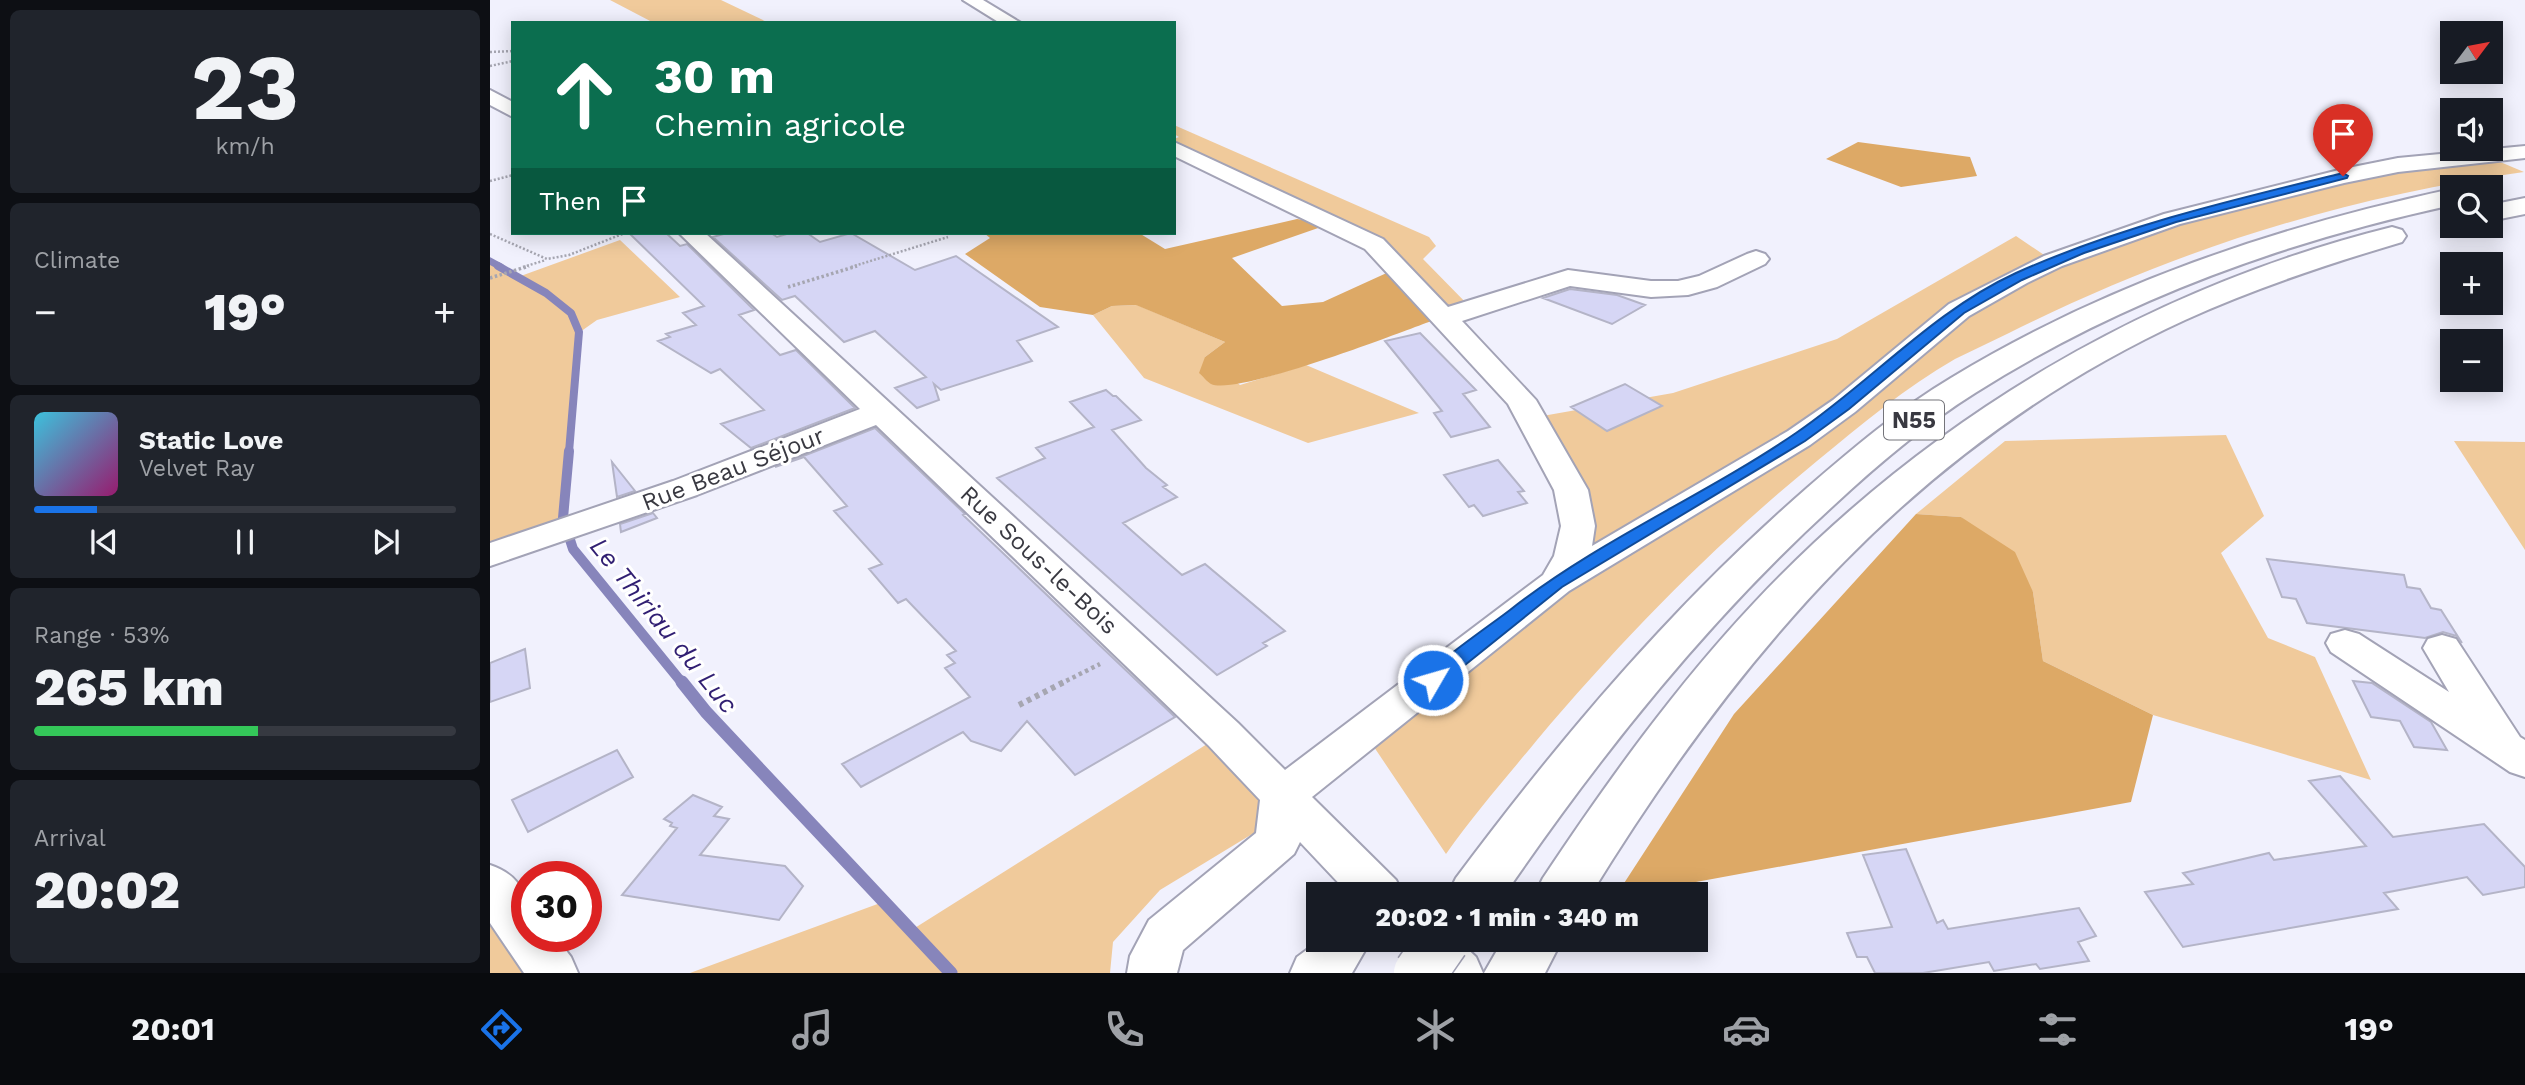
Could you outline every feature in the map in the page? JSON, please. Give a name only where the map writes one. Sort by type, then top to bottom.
[{"type":"highway","points":[[2503,187],[2525,184]]},
{"type":"highway","name":"N55","points":[[1483,882],[1511,842],[1634,686],[1723,586],[1801,512],[1878,447],[1960,387],[2041,339],[2203,265],[2249,248],[2323,227],[2440,200]]},
{"type":"highway","points":[[2503,210],[2525,206]]},
{"type":"highway","name":"N55","points":[[1570,882],[1689,708],[1774,609],[1850,531],[1933,459],[2008,406],[2083,359],[2157,320],[2231,287],[2293,265],[2440,223]]},
{"type":"highway","points":[[1420,973],[1435,952]]},
{"type":"highway","points":[[1513,973],[1526,952]]},
{"type":"street","points":[[971,0],[1009,21]]},
{"type":"street","points":[[490,96],[511,110]]},
{"type":"street","points":[[1176,149],[1374,244],[1521,400],[1571,490],[1577,526],[1572,556],[1556,583]]},
{"type":"street","points":[[1152,973],[1155,956],[1166,935],[1278,841],[1283,794],[1556,583],[1799,438],[1844,406],[1959,310],[2053,261],[2172,219],[2398,165],[2525,152]]},
{"type":"street","name":"Rue Sous-le-Bois","points":[[693,235],[1131,647],[1283,794],[1367,882]]},
{"type":"street","points":[[1445,317],[1569,278],[1588,278],[1662,289],[1686,288],[1756,259]]},
{"type":"street","name":"Rue Beau Séjour","points":[[490,555],[680,496],[883,411]]},
{"type":"street","points":[[2345,643],[2516,755]]},
{"type":"street","points":[[2442,648],[2516,755]]},
{"type":"street","points":[[490,886],[553,973]]},
{"type":"street","points":[[1315,973],[1340,952]]},
{"type":"street","points":[[1437,952],[1458,973]]},
{"type":"path","points":[[490,52],[511,51]]},
{"type":"path","points":[[490,66],[511,61]]},
{"type":"path","points":[[490,181],[511,176]]},
{"type":"path","points":[[490,234],[547,259]]},
{"type":"path","points":[[490,278],[547,259],[569,255],[620,235]]},
{"type":"path","points":[[759,296],[948,237]]},
{"type":"path","points":[[1019,705],[1131,647]]},
{"type":"shaded area","points":[[610,0],[721,0],[765,21],[650,21]]},
{"type":"shaded area","points":[[1176,126],[1429,237],[1436,246],[1423,259],[1472,309],[1445,317],[1374,244],[1176,149],[1176,138],[1179,137],[1176,135]]},
{"type":"shaded area","points":[[1858,142],[1970,157],[1977,176],[1901,187],[1826,159]]},
{"type":"shaded area","points":[[2450,161],[2498,161],[2524,172],[2503,175],[2440,175],[2440,186],[2324,212],[2196,252],[2071,303],[1955,359],[1867,420],[1778,494],[1670,594],[1537,740],[1446,854],[1374,747],[1519,629],[1578,526],[1531,418],[1673,393],[1837,339],[2016,236],[2053,261],[2343,176]]},
{"type":"shaded area","points":[[1297,219],[1316,222],[1321,227],[1232,258],[1282,306],[1323,302],[1391,271],[1434,320],[1284,372],[1252,381],[1227,385],[1211,384],[1199,373],[1205,357],[1225,342],[1136,305],[1112,306],[1093,315],[1040,307],[965,254],[990,238],[986,235],[1142,235],[1165,249]]},
{"type":"shaded area","points":[[620,240],[680,297],[597,320],[580,332],[563,518],[566,531],[490,555],[490,261],[518,277]]},
{"type":"shaded area","points":[[1137,305],[1225,342],[1205,357],[1240,385],[1306,365],[1419,413],[1308,443],[1144,378],[1093,315],[1112,306]]},
{"type":"shaded area","points":[[2226,435],[2264,516],[2221,553],[2268,638],[2315,657],[2371,780],[2153,715],[2043,661],[2033,592],[1961,517],[1916,514],[2005,441]]},
{"type":"shaded area","points":[[2454,441],[2525,442],[2525,550]]},
{"type":"shaded area","points":[[1916,514],[1961,517],[2015,552],[2033,592],[2043,661],[2153,715],[2131,802],[1696,882],[1625,882],[1734,714]]},
{"type":"shaded area","points":[[1223,734],[1277,819],[1160,890],[1113,942],[1110,973],[690,973],[883,902],[910,931]]},
{"type":"shaded area","points":[[490,885],[511,914],[511,952],[538,952],[553,973],[490,973]]},
{"type":"building","points":[[631,235],[668,235],[680,246],[687,244],[754,310],[739,315],[780,355],[796,350],[855,408],[751,448],[721,424],[764,410],[720,369],[711,373],[658,341],[670,337],[666,334],[696,325],[683,313],[704,306]]},
{"type":"building","points":[[810,235],[820,242],[854,235],[915,270],[956,256],[1058,327],[1017,341],[1032,361],[941,390],[934,384],[939,400],[917,408],[895,388],[926,377],[875,331],[844,342],[795,296],[782,300],[713,237]]},
{"type":"building","points":[[1570,289],[1617,295],[1645,305],[1612,324],[1543,298]]},
{"type":"building","points":[[1420,333],[1476,390],[1463,394],[1490,427],[1451,437],[1434,413],[1442,411],[1385,341]]},
{"type":"building","points":[[1625,384],[1662,406],[1607,431],[1571,407]]},
{"type":"building","points":[[1106,390],[1141,420],[1112,430],[1146,468],[1167,485],[1163,487],[1177,497],[1123,523],[1182,575],[1205,564],[1285,631],[1263,643],[1267,646],[1217,675],[997,478],[1045,458],[1036,448],[1094,427],[1070,402]]},
{"type":"building","points":[[875,428],[1175,717],[1075,775],[1027,721],[1001,751],[971,741],[963,732],[861,787],[842,764],[970,697],[945,668],[955,663],[947,655],[956,651],[906,599],[898,603],[869,569],[882,564],[834,511],[847,506],[804,457],[775,467]]},
{"type":"building","points":[[1498,460],[1524,491],[1518,492],[1527,503],[1483,516],[1474,505],[1469,507],[1444,475]]},
{"type":"building","points":[[612,462],[635,491],[617,497]]},
{"type":"building","points":[[653,513],[657,518],[621,532],[620,524]]},
{"type":"building","points":[[2267,559],[2404,575],[2407,587],[2420,589],[2431,608],[2441,610],[2462,643],[2457,636],[2443,632],[2425,638],[2307,623],[2296,599],[2282,597]]},
{"type":"building","points":[[525,649],[530,688],[490,702],[490,663]]},
{"type":"building","points":[[2353,681],[2372,683],[2431,722],[2447,750],[2414,747],[2400,721],[2371,717]]},
{"type":"building","points":[[617,750],[633,777],[528,832],[512,800]]},
{"type":"building","points":[[2340,776],[2393,837],[2484,824],[2525,867],[2525,887],[2483,895],[2467,877],[2384,893],[2398,909],[2183,947],[2145,892],[2193,884],[2183,873],[2269,853],[2274,860],[2366,846],[2309,781]]},
{"type":"building","points":[[693,795],[722,807],[714,816],[729,819],[700,855],[785,866],[803,886],[779,920],[622,895],[677,828],[670,826],[672,823],[664,819]]},
{"type":"building","points":[[1906,849],[1937,923],[1943,920],[1948,929],[2079,908],[2096,936],[2078,942],[2089,961],[2040,969],[2036,964],[1994,971],[1989,962],[1923,973],[1875,973],[1867,957],[1857,957],[1847,933],[1892,927],[1863,855]]},
{"type":"waterway","name":"Le Thiriau du Luc","points":[[490,261],[501,267]]},
{"type":"waterway","name":"Le Thiriau du Luc","points":[[498,266],[546,293],[571,313],[579,332],[569,452]]},
{"type":"waterway","name":"Le Thiriau du Luc","points":[[569,451],[563,518],[573,549],[683,684]]},
{"type":"waterway","name":"Le Thiriau du Luc","points":[[682,682],[706,712],[951,973]]},
{"type":"route","points":[[1433,680],[1556,583],[1799,438],[1844,406],[1959,310],[2018,277],[2079,250],[2172,219],[2343,176]]}]
